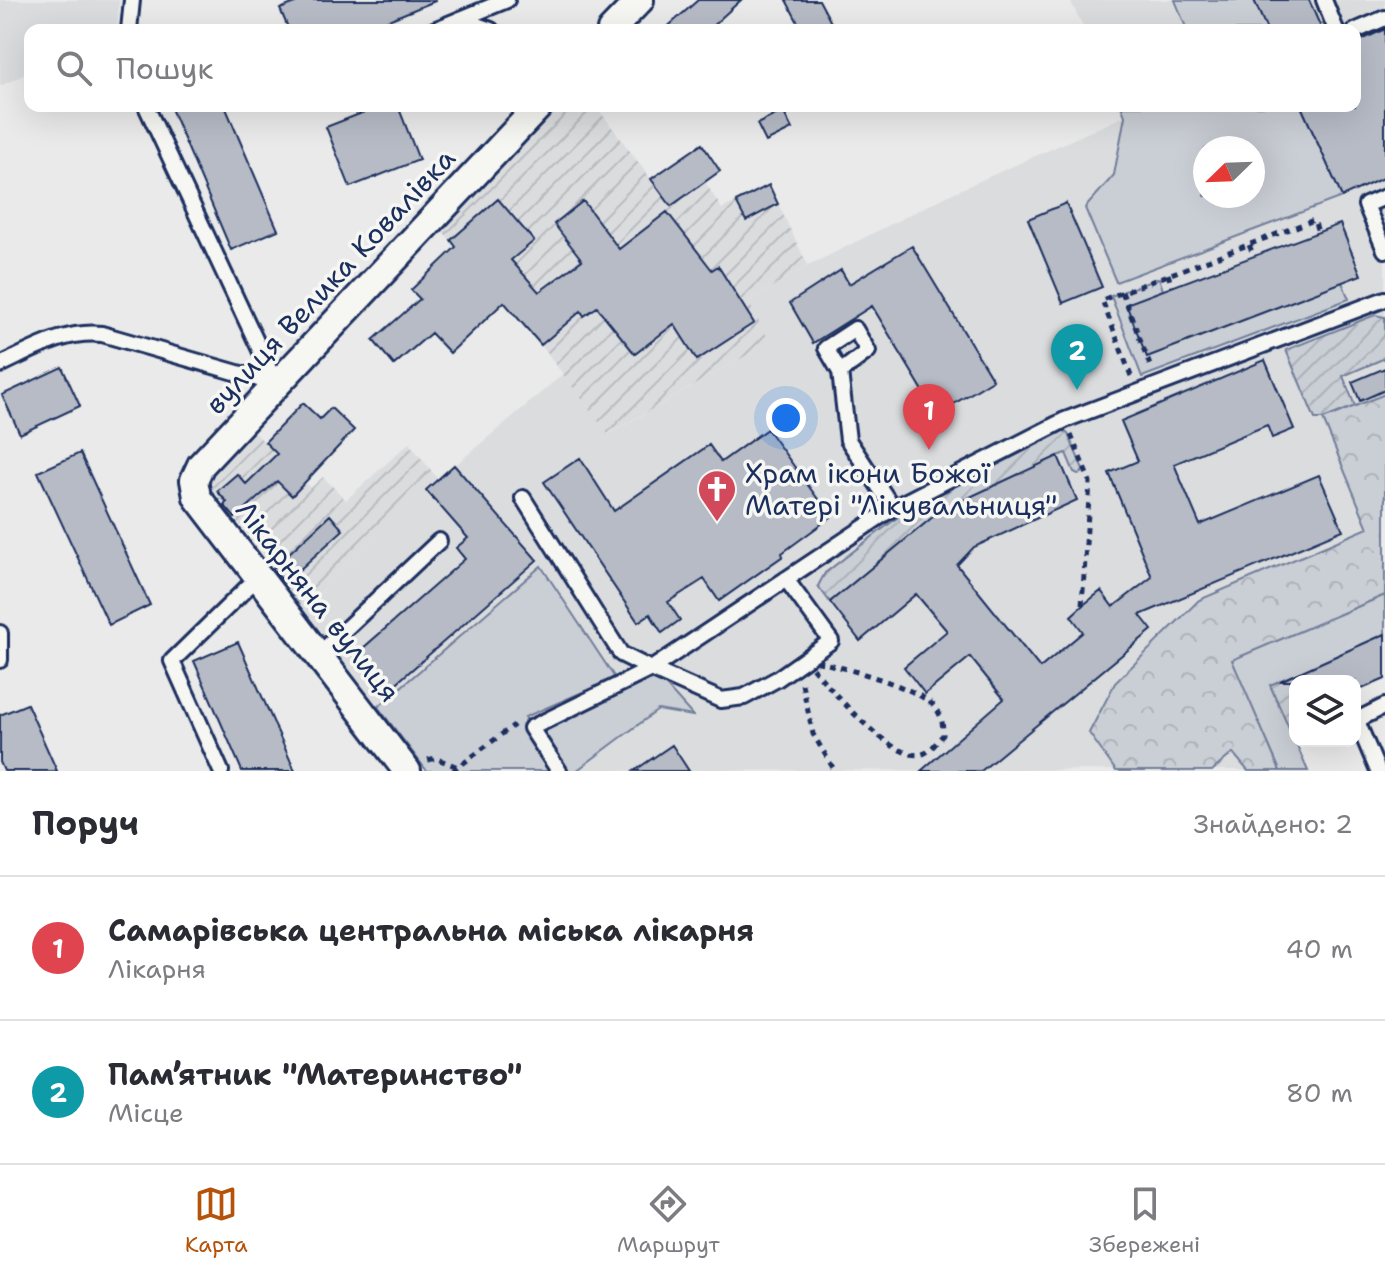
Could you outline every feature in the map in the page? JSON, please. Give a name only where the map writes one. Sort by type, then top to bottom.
[{"type":"street","points":[[617,24],[640,0]]},
{"type":"street","name":"вулиця Велика Ковалівка","points":[[201,465],[533,112]]},
{"type":"street","name":"Лікарняна вулиця","points":[[201,465],[194,480],[197,497],[407,771]]},
{"type":"lane","points":[[130,24],[132,0]]},
{"type":"lane","points":[[448,24],[507,0]]},
{"type":"lane","points":[[1324,0],[1334,24]]},
{"type":"lane","points":[[1361,28],[1385,18]]},
{"type":"lane","points":[[460,19],[474,24]]},
{"type":"lane","points":[[149,112],[276,384]]},
{"type":"lane","points":[[1385,197],[1366,205],[1385,250]]},
{"type":"lane","points":[[559,771],[531,728],[651,669],[893,508],[1065,420],[1385,299]]},
{"type":"lane","points":[[0,365],[56,339],[82,332],[102,334],[276,384]]},
{"type":"lane","points":[[840,372],[848,440],[893,508]]},
{"type":"lane","points":[[523,498],[621,654],[721,700],[744,697],[777,679],[831,641],[786,579]]},
{"type":"lane","points":[[319,654],[439,541]]},
{"type":"lane","points":[[221,771],[172,661],[259,576]]},
{"type":"lane","points":[[0,633],[0,660]]},
{"type":"lane","points":[[1378,771],[1359,726],[1359,719],[1385,706]]},
{"type":"path","points":[[1137,392],[1102,300],[1314,220],[1318,232]]},
{"type":"path","points":[[1249,245],[1254,256]]},
{"type":"path","points":[[1168,274],[1172,287]]},
{"type":"path","points":[[1122,292],[1157,384]]},
{"type":"path","points":[[1065,420],[1090,482],[1082,606]]},
{"type":"path","points":[[805,659],[913,693],[933,705],[943,720],[943,735],[926,753],[907,755],[879,737],[805,659]]},
{"type":"path","points":[[805,659],[802,690],[813,734],[835,771]]},
{"type":"shaded area","points":[[0,0],[119,0],[117,24],[24,24],[24,75],[0,86]]},
{"type":"shaded area","points":[[1070,0],[1385,0],[1385,595],[1232,660],[1279,770],[427,771],[303,609],[426,490],[563,374],[609,434],[769,342],[748,301],[808,266],[953,193],[1125,116],[1123,112],[1361,112],[1361,24],[1082,24]]},
{"type":"shaded area","points":[[548,112],[601,112],[651,179],[702,144],[720,171],[705,182],[722,209],[736,202],[746,221],[778,204],[808,266],[748,301],[770,342],[608,434],[541,345],[440,228]]},
{"type":"shaded area","points":[[251,429],[311,488],[323,477],[346,500],[409,443],[438,479],[303,609],[251,537],[207,485],[209,477]]},
{"type":"green space","points":[[1175,0],[1254,0],[1264,24],[1185,24]]},
{"type":"green space","points":[[1123,112],[1304,112],[1342,197],[1116,282],[1085,208],[1114,175]]},
{"type":"green space","points":[[1159,278],[1163,290],[1127,304],[1147,357],[1342,282],[1349,299],[1142,377],[1111,296]]},
{"type":"green space","points":[[1375,315],[1385,317],[1385,358],[1343,376],[1355,406],[1323,419],[1315,419],[1286,350]]},
{"type":"green space","points":[[1385,394],[1385,595],[1232,660],[1280,771],[1248,771],[1233,753],[1212,771],[1116,771],[1089,733],[1115,683],[1199,600],[1368,528],[1323,419]]},
{"type":"green space","points":[[1063,430],[1068,434],[1082,473],[1074,472],[1066,453],[1058,456],[940,511],[830,602],[818,586],[825,573],[927,495]]},
{"type":"green space","points":[[541,566],[615,678],[525,717],[531,727],[651,669],[693,716],[658,710],[576,771],[427,771],[378,707]]},
{"type":"green space","points":[[1385,595],[1385,634],[1271,685],[1289,727],[1289,747],[1298,747],[1308,771],[1280,771],[1231,660]]},
{"type":"green space","points":[[1289,676],[1289,728],[1270,685]]},
{"type":"building","points":[[302,0],[435,0],[379,24],[286,24],[280,9]]},
{"type":"building","points":[[698,0],[741,0],[715,24],[671,24]]},
{"type":"building","points":[[786,0],[819,0],[832,24],[799,24]]},
{"type":"building","points":[[1254,0],[1309,0],[1319,24],[1264,24]]},
{"type":"building","points":[[1385,29],[1385,177],[1342,197],[1304,112],[1361,112],[1361,40]]},
{"type":"building","points":[[173,112],[228,112],[278,230],[231,250]]},
{"type":"building","points":[[365,112],[400,112],[419,160],[350,187],[326,127]]},
{"type":"building","points":[[784,112],[792,129],[766,142],[757,124]]},
{"type":"building","points":[[702,144],[720,171],[671,206],[651,179]]},
{"type":"building","points":[[769,185],[778,204],[746,221],[736,202]]},
{"type":"building","points":[[498,199],[534,241],[511,260],[539,292],[582,260],[554,224],[583,201],[619,249],[667,212],[712,270],[718,266],[754,323],[697,360],[674,324],[635,354],[597,307],[584,316],[581,311],[541,345],[504,302],[450,353],[431,333],[394,365],[373,340],[420,299],[411,290],[456,247],[451,240]]},
{"type":"building","points":[[1066,203],[1102,287],[1063,303],[1028,219]]},
{"type":"building","points":[[1340,224],[1361,275],[1147,357],[1126,304]]},
{"type":"building","points":[[912,246],[993,380],[937,414],[872,306],[813,343],[790,303],[841,270],[849,284]]},
{"type":"building","points":[[1265,360],[1294,429],[1272,438],[1267,425],[1174,464],[1200,525],[1319,475],[1343,530],[1140,615],[1152,630],[981,771],[921,771],[1004,699],[970,657],[925,694],[904,667],[947,631],[916,594],[860,641],[830,602],[940,511],[1058,456],[1077,500],[974,547],[957,565],[1040,668],[1083,632],[1071,616],[1082,606],[1101,591],[1113,607],[1152,577],[1109,473],[1138,461],[1121,421]]},
{"type":"building","points":[[62,367],[80,406],[20,434],[2,395]]},
{"type":"building","points":[[1385,368],[1385,390],[1360,401],[1352,382]]},
{"type":"building","points":[[303,403],[320,419],[331,408],[354,430],[292,496],[277,481],[235,518],[217,491],[237,474],[246,484],[277,454],[265,442]]},
{"type":"building","points":[[767,429],[831,517],[719,601],[704,579],[668,602],[680,620],[662,633],[650,614],[638,622],[544,482],[580,458],[614,511],[709,445],[721,462]]},
{"type":"building","points":[[80,453],[150,605],[109,625],[38,472]]},
{"type":"building","points":[[454,465],[537,560],[384,694],[354,656],[465,559],[456,548],[468,538],[426,490]]},
{"type":"building","points":[[330,515],[343,530],[285,583],[272,569]]},
{"type":"building","points":[[1385,634],[1385,679],[1361,689],[1361,675],[1293,675]]},
{"type":"building","points":[[238,642],[295,771],[242,771],[194,661]]},
{"type":"building","points":[[27,704],[57,771],[4,771],[0,762],[0,715]]},
{"type":"building","points":[[672,745],[689,771],[634,771]]},
{"type":"place","name":"Пам’ятник \"Материнство\"","points":[[1077,390]]},
{"type":"place","name":"Самарівська центральна міська лікарня","points":[[929,450]]},
{"type":"place","name":"Храм ікони Божої Матері \"Лікувальниця\"","points":[[717,523]]}]
